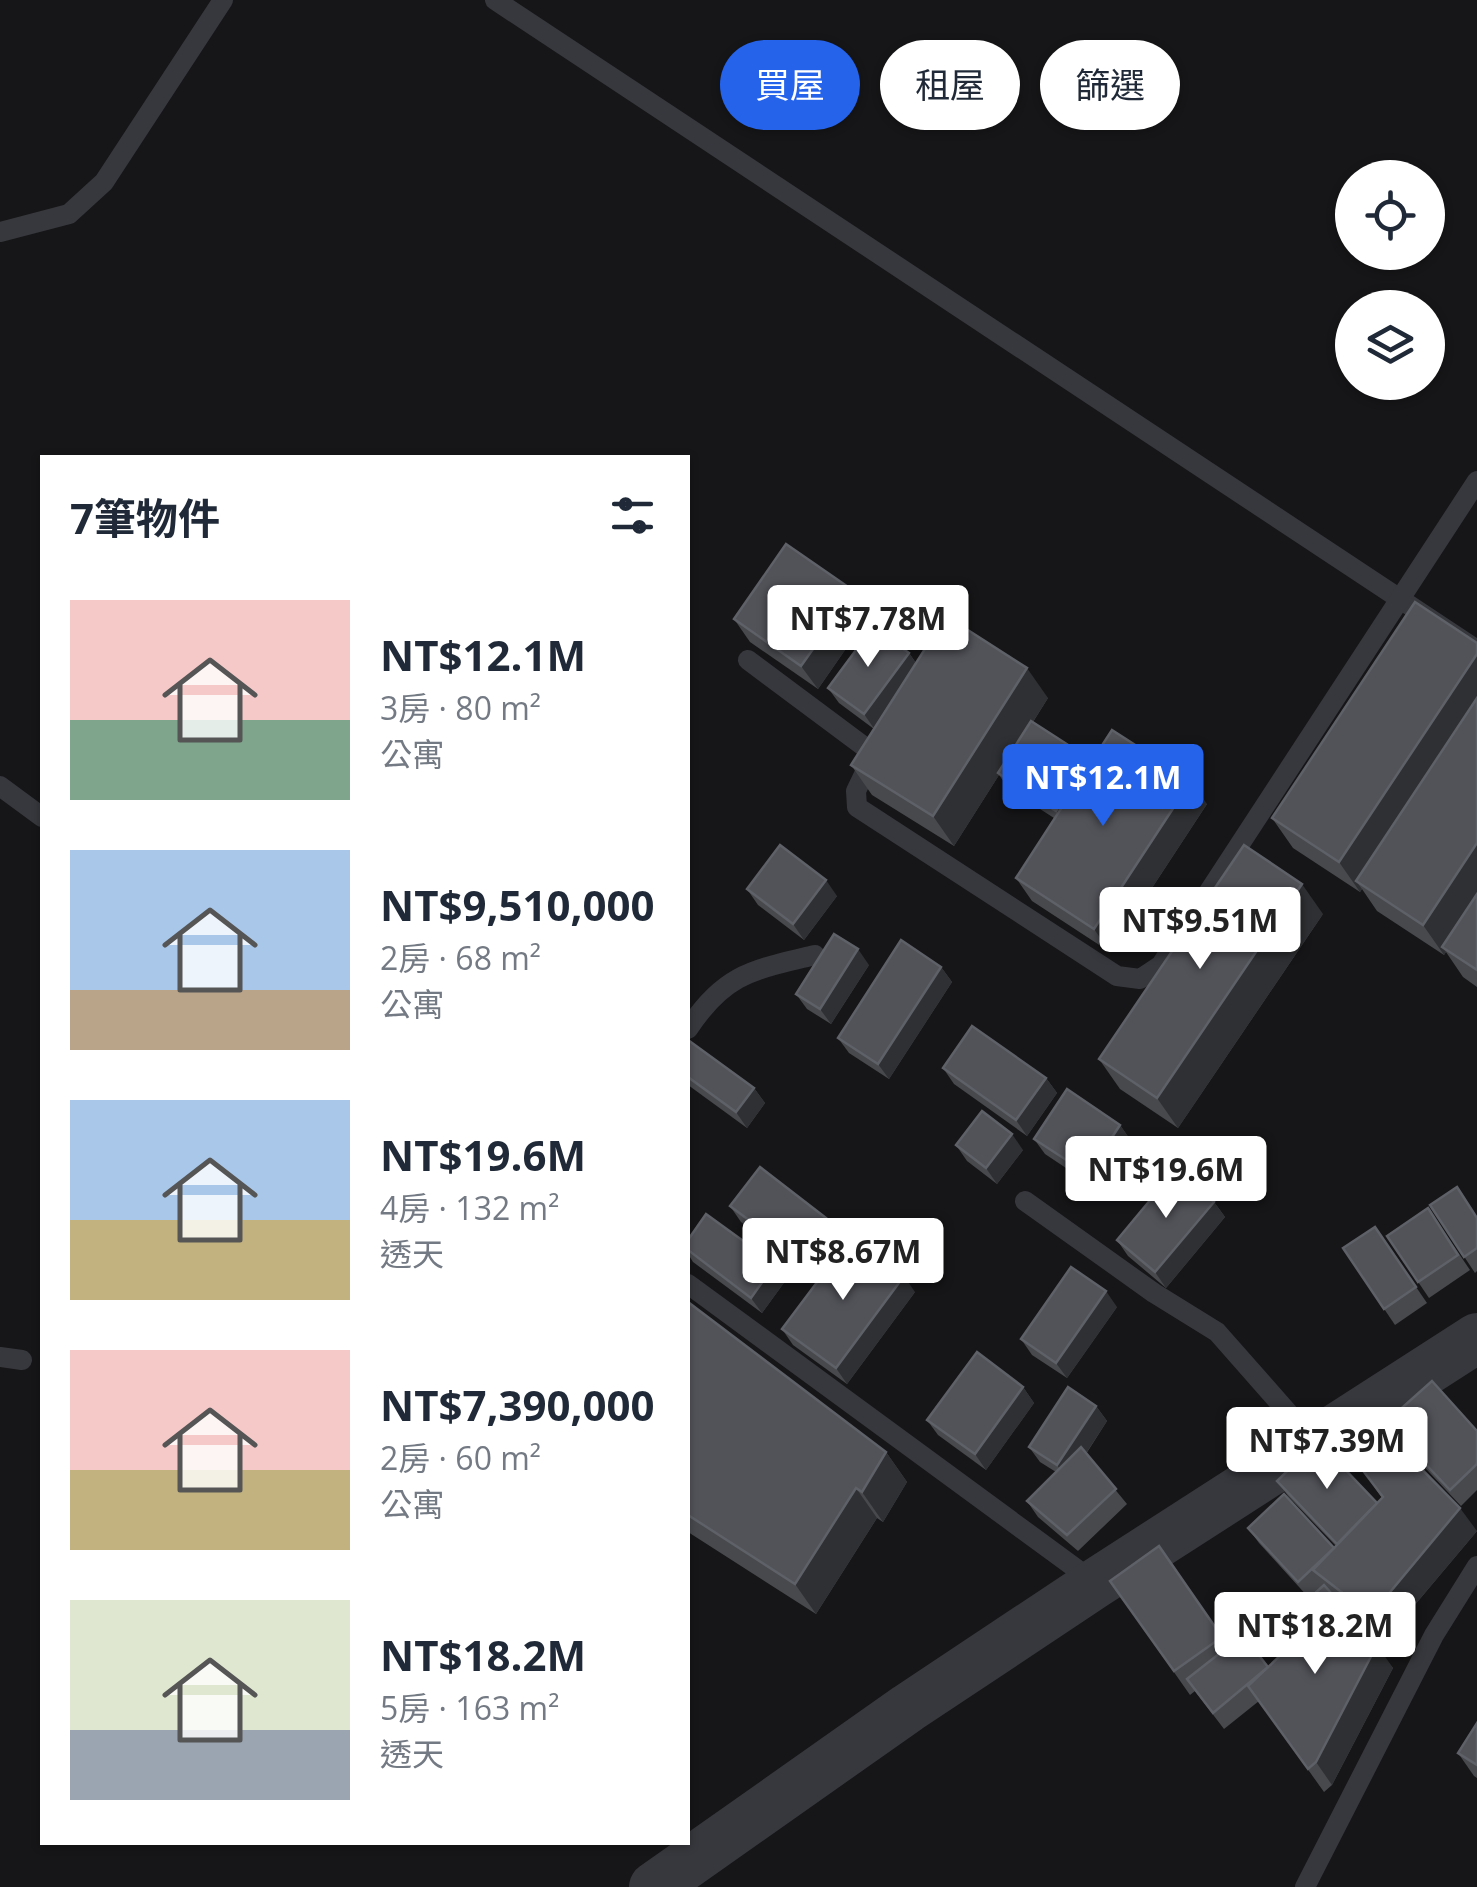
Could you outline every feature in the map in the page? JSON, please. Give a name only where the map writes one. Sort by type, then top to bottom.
[{"type":"street","points":[[654,1887],[892,1719],[1477,1338]]},
{"type":"lane","points":[[0,232],[69,214],[104,182],[222,0]]},
{"type":"lane","points":[[494,0],[1477,650]]},
{"type":"lane","points":[[748,660],[866,748],[871,760],[856,790],[857,806],[1117,976],[1140,979],[1161,965],[1477,481]]},
{"type":"lane","points":[[0,786],[40,816]]},
{"type":"lane","points":[[690,1026],[708,998],[748,970],[815,955]]},
{"type":"lane","points":[[1025,1200],[1154,1293],[1217,1332],[1314,1442]]},
{"type":"lane","points":[[690,1285],[1096,1583]]},
{"type":"lane","points":[[0,1356],[22,1360]]},
{"type":"lane","points":[[1304,1887],[1434,1635],[1477,1566]]},
{"type":"building","points":[[786,544],[854,591],[801,666],[734,619]]},
{"type":"building","points":[[1415,602],[1477,643],[1477,654],[1339,862],[1272,818]]},
{"type":"building","points":[[946,616],[1027,668],[933,816],[851,765]]},
{"type":"building","points":[[873,627],[909,653],[864,714],[828,688]]},
{"type":"building","points":[[1477,698],[1477,843],[1423,925],[1356,881]]},
{"type":"building","points":[[1031,721],[1090,759],[1056,811],[998,773]]},
{"type":"building","points":[[1112,730],[1191,781],[1094,929],[1016,878]]},
{"type":"building","points":[[780,845],[826,880],[793,924],[747,889]]},
{"type":"building","points":[[1244,845],[1302,884],[1157,1098],[1099,1059]]},
{"type":"building","points":[[1477,894],[1477,970],[1442,947]]},
{"type":"building","points":[[834,934],[858,949],[820,1009],[796,994]]},
{"type":"building","points":[[901,940],[941,967],[878,1064],[838,1038]]},
{"type":"building","points":[[972,1026],[1046,1078],[1016,1120],[943,1068]]},
{"type":"building","points":[[690,1041],[754,1088],[736,1112],[690,1078]]},
{"type":"building","points":[[1067,1089],[1120,1125],[1088,1174],[1034,1139]]},
{"type":"building","points":[[982,1111],[1012,1134],[986,1168],[956,1145]]},
{"type":"building","points":[[760,1167],[826,1218],[797,1256],[730,1206]]},
{"type":"building","points":[[1176,1169],[1214,1202],[1155,1272],[1117,1240]]},
{"type":"building","points":[[1457,1187],[1477,1218],[1477,1248],[1464,1257],[1430,1205]]},
{"type":"building","points":[[1428,1208],[1458,1255],[1418,1282],[1387,1236]]},
{"type":"building","points":[[706,1214],[775,1264],[751,1298],[690,1252],[690,1237]]},
{"type":"building","points":[[1375,1227],[1416,1287],[1384,1309],[1343,1248]]},
{"type":"building","points":[[851,1237],[904,1276],[836,1368],[782,1329]]},
{"type":"building","points":[[1071,1267],[1106,1291],[1056,1363],[1021,1339]]},
{"type":"building","points":[[690,1304],[886,1452],[862,1492],[856,1488],[795,1584],[690,1516]]},
{"type":"building","points":[[977,1352],[1023,1387],[975,1454],[927,1420]]},
{"type":"building","points":[[1432,1381],[1477,1431],[1477,1464],[1450,1490],[1386,1422]]},
{"type":"building","points":[[1068,1387],[1096,1406],[1057,1465],[1029,1447]]},
{"type":"building","points":[[1318,1441],[1377,1503],[1337,1544],[1277,1481]]},
{"type":"building","points":[[1395,1442],[1460,1508],[1371,1615],[1313,1570],[1383,1497],[1364,1472]]},
{"type":"building","points":[[1081,1447],[1116,1489],[1067,1535],[1027,1501]]},
{"type":"building","points":[[1284,1494],[1334,1548],[1298,1582],[1248,1528]]},
{"type":"building","points":[[1159,1546],[1222,1637],[1174,1671],[1110,1581]]},
{"type":"building","points":[[1324,1585],[1377,1645],[1316,1762],[1308,1769],[1248,1686],[1317,1621],[1302,1605]]},
{"type":"building","points":[[1243,1635],[1268,1667],[1213,1713],[1187,1679]]},
{"type":"building","points":[[1477,1723],[1477,1765],[1458,1753]]}]
